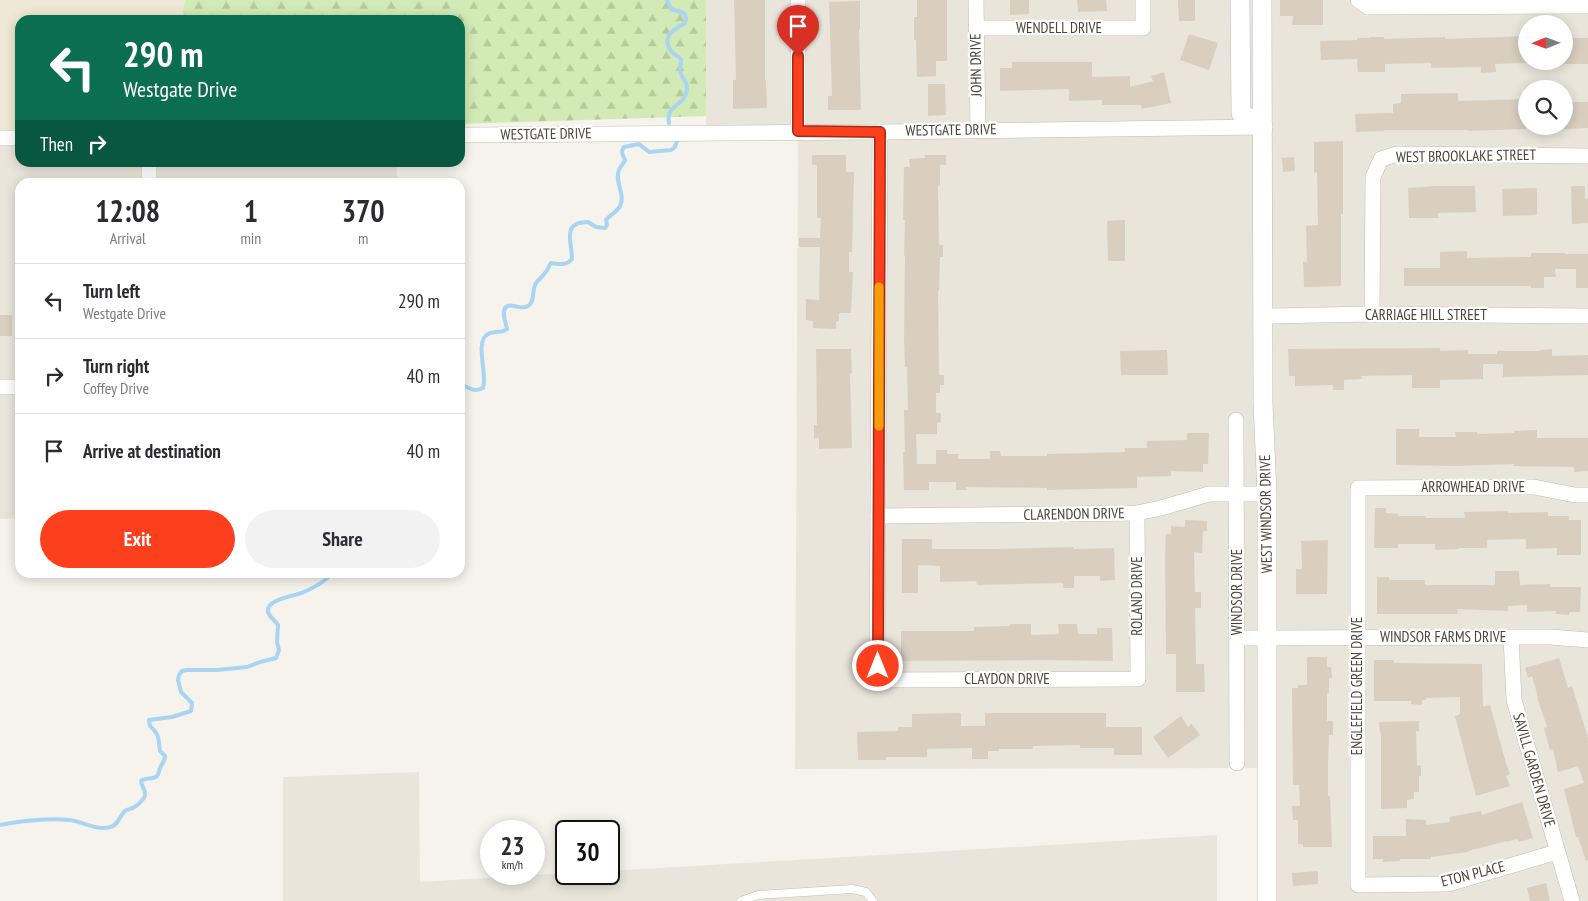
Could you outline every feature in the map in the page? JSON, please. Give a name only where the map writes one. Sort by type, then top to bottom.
[{"type":"street","points":[[798,0],[798,131]]},
{"type":"street","name":"JOHN DRIVE","points":[[976,0],[978,130]]},
{"type":"street","name":"WENDELL DRIVE","points":[[976,28],[1143,28],[1143,0]]},
{"type":"street","points":[[1240,0],[1241,113],[1263,127]]},
{"type":"street","name":"WEST WINDSOR DRIVE","points":[[1262,0],[1263,403],[1267,494],[1266,901]]},
{"type":"street","points":[[1358,0],[1368,7],[1588,6]]},
{"type":"street","name":"WESTGATE DRIVE","points":[[465,134],[880,132],[1263,127]]},
{"type":"street","points":[[878,516],[880,132]]},
{"type":"street","points":[[0,138],[15,138]]},
{"type":"street","name":"WEST BROOKLAKE STREET","points":[[1372,314],[1373,177],[1381,159],[1398,154],[1588,156]]},
{"type":"street","name":"CARRIAGE HILL STREET","points":[[1264,316],[1372,314],[1588,316]]},
{"type":"street","points":[[0,387],[15,387]]},
{"type":"street","name":"WINDSOR DRIVE","points":[[1236,420],[1237,763]]},
{"type":"street","name":"ARROWHEAD DRIVE","points":[[1358,488],[1534,487],[1575,495],[1588,495]]},
{"type":"street","name":"ENGLEFIELD GREEN DRIVE","points":[[1358,488],[1358,885]]},
{"type":"street","name":"CLARENDON DRIVE","points":[[878,516],[1137,513],[1209,494],[1267,494]]},
{"type":"street","name":"ROLAND DRIVE","points":[[1137,513],[1138,679]]},
{"type":"street","name":"CLAYDON DRIVE","points":[[878,516],[877,680],[1138,679]]},
{"type":"street","name":"WINDSOR FARMS DRIVE","points":[[1237,638],[1551,636],[1588,640]]},
{"type":"street","name":"SAVILL GARDEN DRIVE","points":[[1511,637],[1514,700],[1572,901]]},
{"type":"street","name":"ETON PLACE","points":[[1358,885],[1448,884],[1557,852]]},
{"type":"lane","points":[[741,901],[758,895],[852,889],[866,892],[874,901]]},
{"type":"shaded area","points":[[0,0],[185,0],[182,15],[15,15],[15,133],[0,133]]},
{"type":"shaded area","points":[[706,0],[1588,0],[1588,901],[1266,901],[1266,768],[795,769],[798,139],[706,139]]},
{"type":"shaded area","points":[[0,144],[15,144],[15,167],[397,167],[397,178],[15,178],[15,518],[0,519]]},
{"type":"shaded area","points":[[419,772],[420,882],[480,878],[480,885],[545,885],[545,874],[555,874],[555,885],[620,885],[620,870],[1217,835],[1217,901],[283,901],[283,777]]},
{"type":"green space","points":[[185,0],[706,0],[706,116],[465,124],[465,15],[182,15]]},
{"type":"building","points":[[734,0],[765,0],[767,108],[733,109],[733,80],[736,80]]},
{"type":"building","points":[[917,0],[947,0],[947,61],[936,61],[936,76],[917,77],[914,17],[917,17]]},
{"type":"building","points":[[1010,0],[1029,0],[1029,14],[1010,15]]},
{"type":"building","points":[[1077,0],[1106,0],[1107,11],[1078,12]]},
{"type":"building","points":[[1178,0],[1195,0],[1195,21],[1179,21]]},
{"type":"building","points":[[1280,0],[1323,0],[1323,25],[1292,25],[1293,16],[1280,16]]},
{"type":"building","points":[[860,1],[861,110],[828,110],[828,96],[832,96],[829,2]]},
{"type":"building","points":[[1189,34],[1218,43],[1209,70],[1180,60]]},
{"type":"building","points":[[1518,36],[1518,63],[1495,64],[1496,72],[1481,73],[1481,67],[1431,68],[1431,63],[1385,64],[1385,72],[1358,72],[1357,59],[1321,60],[1320,41],[1357,40],[1357,38],[1369,37],[1384,37],[1384,39],[1445,37],[1445,39]]},
{"type":"building","points":[[1573,38],[1588,38],[1588,64],[1573,64]]},
{"type":"building","points":[[1012,62],[1092,62],[1092,77],[1130,76],[1130,87],[1153,81],[1151,76],[1164,72],[1171,103],[1142,109],[1141,105],[1102,105],[1102,100],[1069,101],[1069,89],[1000,91],[1000,68],[1012,68]]},
{"type":"building","points":[[928,84],[945,84],[946,115],[928,116]]},
{"type":"building","points":[[1458,93],[1458,101],[1518,99],[1518,129],[1384,130],[1356,132],[1355,114],[1393,113],[1393,104],[1401,103],[1401,94]]},
{"type":"building","points":[[1573,102],[1588,102],[1588,128],[1573,129]]},
{"type":"building","points":[[1343,141],[1341,286],[1304,287],[1303,262],[1307,262],[1306,226],[1318,225],[1317,172],[1314,173],[1314,142]]},
{"type":"building","points":[[812,155],[846,155],[846,172],[854,172],[852,252],[849,252],[849,272],[853,272],[851,313],[839,313],[836,329],[813,328],[813,321],[806,320],[806,299],[819,300],[820,247],[799,247],[799,238],[820,238],[821,218],[817,218],[817,165],[812,165]]},
{"type":"building","points":[[925,155],[946,155],[946,165],[940,165],[940,186],[938,186],[939,245],[943,245],[943,257],[940,257],[938,291],[939,375],[944,375],[944,385],[940,385],[940,393],[936,393],[936,413],[941,413],[941,422],[937,423],[937,434],[916,434],[917,464],[936,464],[936,450],[947,450],[947,454],[958,454],[958,459],[990,459],[990,451],[1000,451],[1001,456],[1125,452],[1125,448],[1147,448],[1147,441],[1187,440],[1187,433],[1209,433],[1208,464],[1203,464],[1203,472],[1171,471],[1171,476],[1137,477],[1137,488],[1047,490],[1047,488],[966,487],[966,490],[956,490],[956,482],[929,482],[929,490],[904,490],[904,410],[908,410],[904,341],[904,167],[910,167],[909,159],[925,158]]},
{"type":"building","points":[[1294,157],[1295,171],[1283,172],[1282,158]]},
{"type":"building","points":[[1475,186],[1476,212],[1438,213],[1438,218],[1409,218],[1408,188]]},
{"type":"building","points":[[1571,186],[1585,186],[1585,199],[1588,198],[1588,223],[1572,224]]},
{"type":"building","points":[[1537,188],[1537,215],[1503,216],[1502,189]]},
{"type":"building","points":[[1125,220],[1125,261],[1108,261],[1107,221]]},
{"type":"building","points":[[1467,251],[1467,258],[1531,257],[1531,253],[1588,254],[1588,288],[1576,288],[1576,269],[1555,269],[1556,277],[1544,277],[1544,288],[1531,288],[1531,286],[1404,286],[1404,268],[1440,268],[1440,252]]},
{"type":"building","points":[[0,315],[12,315],[12,336],[0,336]]},
{"type":"building","points":[[1440,348],[1440,351],[1468,350],[1468,354],[1497,354],[1497,351],[1540,351],[1552,349],[1552,356],[1588,355],[1588,375],[1503,377],[1503,364],[1483,364],[1483,379],[1440,380],[1440,388],[1412,388],[1412,375],[1361,376],[1362,379],[1344,380],[1344,390],[1333,390],[1333,385],[1295,386],[1295,376],[1289,376],[1288,349]]},
{"type":"building","points":[[816,349],[851,349],[852,448],[819,449],[819,438],[814,438],[814,425],[817,425]]},
{"type":"building","points":[[1167,350],[1168,375],[1121,375],[1120,351]]},
{"type":"building","points":[[1396,429],[1419,429],[1419,437],[1456,437],[1455,432],[1477,432],[1477,434],[1537,430],[1537,438],[1588,438],[1588,471],[1574,472],[1574,467],[1514,466],[1514,464],[1456,466],[1396,465]]},
{"type":"building","points":[[1375,508],[1386,508],[1386,513],[1398,514],[1398,516],[1426,516],[1426,518],[1465,518],[1464,512],[1508,511],[1508,513],[1548,512],[1548,516],[1569,516],[1569,520],[1581,520],[1581,555],[1557,555],[1557,548],[1526,549],[1526,539],[1487,540],[1487,548],[1435,550],[1435,544],[1398,544],[1398,548],[1374,548]]},
{"type":"building","points":[[1185,520],[1207,521],[1207,531],[1203,531],[1202,553],[1194,552],[1195,592],[1201,592],[1201,608],[1195,608],[1196,664],[1204,664],[1205,692],[1176,692],[1176,654],[1166,654],[1166,534],[1171,534],[1171,526],[1185,527]]},
{"type":"building","points":[[902,539],[932,539],[932,549],[1114,548],[1115,580],[1100,581],[1100,576],[1074,576],[1074,588],[1063,588],[1063,583],[977,585],[976,581],[940,582],[940,566],[918,565],[918,593],[902,593]]},
{"type":"building","points":[[1328,540],[1327,594],[1296,594],[1296,569],[1302,569],[1301,541]]},
{"type":"building","points":[[1495,571],[1519,571],[1520,585],[1550,584],[1550,587],[1581,587],[1580,612],[1569,612],[1569,615],[1556,614],[1556,611],[1527,612],[1527,605],[1508,606],[1508,611],[1457,609],[1458,614],[1377,614],[1377,577],[1389,577],[1389,580],[1425,580],[1425,585],[1495,585]]},
{"type":"building","points":[[1010,624],[1031,624],[1031,635],[1059,634],[1058,624],[1077,624],[1078,634],[1097,634],[1097,628],[1112,628],[1113,661],[901,661],[901,631],[974,631],[974,627],[1010,626]]},
{"type":"building","points":[[1307,657],[1327,657],[1327,667],[1331,667],[1332,678],[1329,678],[1329,693],[1327,693],[1327,721],[1333,721],[1333,735],[1329,735],[1328,764],[1328,796],[1330,796],[1332,847],[1303,847],[1303,844],[1298,844],[1298,820],[1293,820],[1292,806],[1300,806],[1299,785],[1293,785],[1292,688],[1298,688],[1298,685],[1307,685]]},
{"type":"building","points":[[1559,658],[1568,688],[1572,686],[1588,738],[1588,860],[1586,861],[1578,837],[1576,837],[1564,789],[1584,783],[1578,766],[1558,772],[1553,749],[1550,750],[1544,728],[1547,727],[1532,676],[1528,678],[1525,668]]},
{"type":"building","points":[[1374,660],[1394,660],[1394,663],[1482,664],[1483,707],[1490,705],[1510,774],[1506,776],[1510,786],[1476,796],[1455,716],[1460,714],[1460,697],[1426,698],[1426,700],[1422,700],[1422,705],[1411,704],[1411,701],[1374,701]]},
{"type":"building","points":[[961,713],[961,726],[985,726],[985,713],[1106,713],[1106,727],[1142,727],[1142,755],[1114,755],[1114,748],[1080,748],[1080,745],[1033,746],[1033,749],[999,749],[999,751],[988,751],[988,759],[972,759],[972,748],[927,749],[927,757],[886,757],[886,760],[858,760],[857,732],[898,731],[898,727],[912,727],[912,714]]},
{"type":"building","points":[[1181,716],[1188,727],[1192,724],[1200,735],[1168,758],[1153,737]]},
{"type":"building","points":[[1419,721],[1419,731],[1416,731],[1417,766],[1421,765],[1419,792],[1414,792],[1414,799],[1407,800],[1407,808],[1381,809],[1381,733],[1379,722]]},
{"type":"building","points":[[1522,802],[1533,838],[1519,842],[1517,839],[1507,841],[1468,852],[1431,857],[1431,859],[1400,859],[1400,861],[1383,862],[1383,859],[1373,859],[1373,836],[1406,836],[1406,819],[1426,820],[1426,825],[1450,822],[1449,817],[1481,811],[1482,815]]},
{"type":"building","points":[[1318,871],[1318,884],[1293,886],[1292,873]]},
{"type":"building","points":[[1546,883],[1550,901],[1530,901],[1527,888]]},
{"type":"waterway","points":[[667,0],[671,9],[684,13],[686,18],[685,23],[673,31],[667,41],[673,54],[681,59],[680,72],[687,87],[683,99],[670,112],[669,123]]},
{"type":"waterway","points":[[465,386],[474,390],[483,388],[482,344],[488,334],[507,329],[504,315],[506,307],[510,305],[528,306],[536,283],[551,263],[565,264],[572,259],[570,234],[574,225],[588,222],[596,227],[605,228],[607,225],[606,220],[620,206],[622,197],[618,174],[625,160],[622,152],[624,147],[639,144],[649,152],[671,150],[675,147],[676,138]]},
{"type":"waterway","points":[[0,825],[25,821],[61,819],[100,828],[113,826],[125,811],[135,807],[143,800],[145,793],[141,781],[157,776],[164,760],[165,756],[160,751],[157,734],[150,726],[149,720],[172,717],[191,711],[192,703],[181,692],[178,680],[182,671],[247,667],[276,658],[279,650],[277,642],[278,625],[269,614],[268,608],[276,601],[304,592],[328,578]]},
{"type":"slow traffic","points":[[879,287],[879,426]]},
{"type":"route","points":[[798,56],[798,131],[880,132],[878,666]]}]
